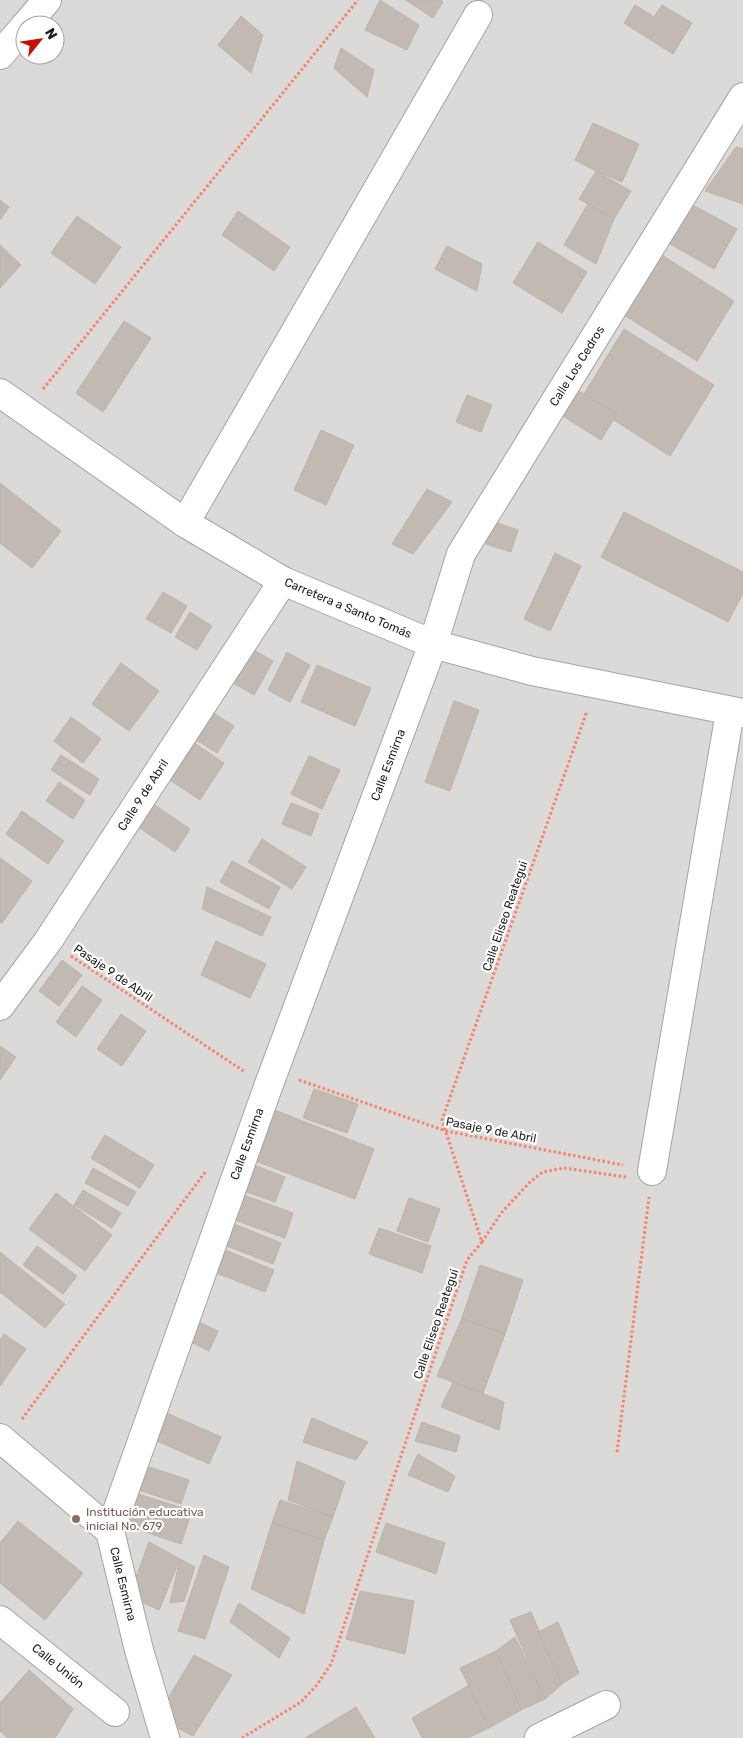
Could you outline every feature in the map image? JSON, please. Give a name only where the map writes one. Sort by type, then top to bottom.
[{"type":"street","points":[[34,15],[47,0]]},
{"type":"street","points":[[185,523],[478,15]]},
{"type":"street","points":[[0,55],[15,38]]},
{"type":"street","name":"Calle Los Cedros","points":[[433,644],[461,554],[743,97]]},
{"type":"street","name":"Carretera a Santo Tomás","points":[[0,393],[185,523],[283,581],[433,644],[532,671],[736,713]]},
{"type":"street","name":"Calle 9 de Abril","points":[[0,1006],[48,941],[283,581]]},
{"type":"street","name":"Calle Esmirna","points":[[165,1738],[139,1650],[110,1531],[271,1079],[433,644]]},
{"type":"street","points":[[652,1176],[736,713]]},
{"type":"street","points":[[2,1440],[110,1531]]},
{"type":"street","name":"Calle Unión","points":[[0,1620],[115,1712]]},
{"type":"street","points":[[539,1738],[606,1705]]},
{"type":"path","points":[[25,410],[358,0]]},
{"type":"path","name":"Calle Eliseo Reategui","points":[[242,1738],[301,1702],[316,1686],[331,1664],[467,1260],[482,1242],[442,1120],[596,684]]},
{"type":"path","name":"Pasaje 9 de Abril","points":[[48,941],[271,1079],[446,1131],[652,1176]]},
{"type":"path","points":[[2,1440],[209,1166]]},
{"type":"path","points":[[482,1242],[502,1212],[530,1182],[543,1172],[564,1168],[652,1176],[617,1452]]},
{"type":"shaded area","points":[[0,0],[743,0],[743,1738],[0,1738]]},
{"type":"building","points":[[380,0],[419,25],[407,50],[365,30]]},
{"type":"building","points":[[406,0],[441,0],[443,2],[433,18]]},
{"type":"building","points":[[635,5],[654,17],[662,5],[692,23],[673,54],[624,23]]},
{"type":"building","points":[[241,16],[263,35],[251,73],[218,45]]},
{"type":"building","points":[[341,48],[374,70],[367,97],[334,68]]},
{"type":"building","points":[[593,123],[639,144],[622,182],[575,160]]},
{"type":"building","points":[[736,147],[743,149],[743,204],[705,191]]},
{"type":"building","points":[[596,171],[631,191],[614,219],[579,199]]},
{"type":"building","points":[[0,200],[9,207],[0,220]]},
{"type":"building","points":[[687,202],[737,229],[714,269],[665,241]]},
{"type":"building","points":[[588,204],[614,219],[596,264],[564,245]]},
{"type":"building","points":[[238,211],[290,247],[274,271],[222,235]]},
{"type":"building","points":[[77,216],[121,247],[95,284],[51,253]]},
{"type":"building","points":[[538,242],[587,272],[562,313],[513,283]]},
{"type":"building","points":[[0,245],[21,265],[0,288]]},
{"type":"building","points":[[447,246],[482,264],[477,291],[435,269]]},
{"type":"building","points":[[662,255],[734,301],[697,361],[624,315]]},
{"type":"building","points":[[124,321],[151,338],[103,412],[76,393]]},
{"type":"building","points":[[624,329],[714,385],[670,456],[581,399]]},
{"type":"building","points":[[572,387],[617,414],[601,440],[558,413]]},
{"type":"building","points":[[467,395],[492,405],[481,432],[456,422]]},
{"type":"building","points":[[321,430],[354,445],[326,505],[294,490]]},
{"type":"building","points":[[0,483],[61,531],[32,568],[0,543]]},
{"type":"building","points":[[427,489],[452,502],[413,554],[392,544]]},
{"type":"building","points":[[624,512],[743,572],[743,593],[728,622],[601,557]]},
{"type":"building","points":[[494,522],[518,530],[511,552],[486,544]]},
{"type":"building","points":[[555,553],[581,566],[550,631],[524,619]]},
{"type":"building","points":[[163,592],[187,606],[171,633],[146,619]]},
{"type":"building","points":[[190,612],[212,626],[197,650],[175,637]]},
{"type":"building","points":[[247,646],[273,661],[254,695],[228,680]]},
{"type":"building","points":[[287,652],[310,665],[290,702],[268,690]]},
{"type":"building","points":[[121,663],[159,691],[129,731],[92,704]]},
{"type":"building","points":[[317,665],[371,688],[355,726],[301,702]]},
{"type":"building","points":[[454,701],[479,710],[450,791],[425,782]]},
{"type":"building","points":[[201,705],[234,726],[217,753],[184,732]]},
{"type":"building","points":[[71,717],[101,739],[83,763],[54,741]]},
{"type":"building","points":[[181,734],[224,763],[200,800],[156,771]]},
{"type":"building","points":[[61,755],[99,779],[90,795],[51,770]]},
{"type":"building","points":[[309,756],[340,770],[322,809],[291,794]]},
{"type":"building","points":[[59,782],[85,800],[73,819],[46,801]]},
{"type":"building","points":[[140,795],[190,829],[175,852],[125,818]]},
{"type":"building","points":[[291,803],[319,814],[311,836],[282,824]]},
{"type":"building","points":[[22,811],[64,841],[48,864],[6,834]]},
{"type":"building","points":[[262,839],[306,867],[292,889],[248,862]]},
{"type":"building","points":[[0,858],[32,881],[2,923],[0,922]]},
{"type":"building","points":[[232,861],[280,887],[269,909],[220,882]]},
{"type":"building","points":[[207,887],[271,917],[262,936],[202,909]]},
{"type":"building","points":[[216,941],[266,964],[250,998],[201,975]]},
{"type":"building","points":[[62,960],[82,975],[59,1006],[39,991]]},
{"type":"building","points":[[82,986],[102,1000],[76,1037],[56,1022]]},
{"type":"building","points":[[121,1014],[146,1031],[122,1066],[97,1049]]},
{"type":"building","points":[[0,1046],[16,1057],[0,1080]]},
{"type":"building","points":[[314,1089],[358,1104],[347,1133],[303,1118]]},
{"type":"building","points":[[272,1109],[374,1149],[355,1199],[253,1160]]},
{"type":"building","points":[[105,1135],[154,1165],[140,1188],[91,1158]]},
{"type":"building","points":[[249,1163],[285,1177],[275,1202],[239,1189]]},
{"type":"building","points":[[93,1168],[136,1192],[128,1206],[85,1183]]},
{"type":"building","points":[[83,1190],[121,1213],[112,1228],[74,1205]]},
{"type":"building","points":[[56,1193],[112,1235],[85,1271],[29,1229]]},
{"type":"building","points":[[238,1193],[293,1213],[285,1238],[229,1218]]},
{"type":"building","points":[[409,1198],[440,1209],[428,1242],[397,1231]]},
{"type":"building","points":[[232,1223],[281,1243],[273,1264],[224,1245]]},
{"type":"building","points":[[379,1228],[431,1246],[422,1273],[369,1254]]},
{"type":"building","points":[[37,1246],[77,1276],[63,1294],[23,1265]]},
{"type":"building","points":[[220,1248],[274,1270],[265,1292],[211,1271]]},
{"type":"building","points":[[0,1252],[65,1304],[45,1328],[0,1292]]},
{"type":"building","points":[[480,1265],[523,1280],[505,1334],[462,1318]]},
{"type":"building","points":[[190,1318],[218,1331],[209,1351],[181,1337]]},
{"type":"building","points":[[462,1318],[505,1334],[483,1393],[437,1376]]},
{"type":"building","points":[[4,1334],[26,1349],[0,1386],[0,1340]]},
{"type":"building","points":[[453,1382],[504,1402],[499,1430],[441,1407]]},
{"type":"building","points":[[160,1410],[221,1437],[209,1464],[148,1437]]},
{"type":"building","points":[[312,1418],[368,1442],[356,1460],[303,1442]]},
{"type":"building","points":[[422,1422],[460,1436],[456,1452],[415,1441]]},
{"type":"building","points":[[418,1454],[455,1476],[448,1492],[408,1475]]},
{"type":"building","points":[[297,1461],[345,1482],[333,1517],[288,1500]]},
{"type":"building","points":[[137,1463],[189,1480],[181,1504],[130,1487]]},
{"type":"building","points":[[129,1491],[192,1511],[181,1544],[119,1523]]},
{"type":"building","points":[[280,1500],[333,1517],[324,1540],[272,1523]]},
{"type":"building","points":[[18,1521],[83,1573],[45,1620],[0,1583],[0,1543]]},
{"type":"building","points":[[272,1523],[324,1540],[304,1614],[251,1589]]},
{"type":"building","points":[[386,1523],[445,1543],[436,1574],[376,1552]]},
{"type":"building","points":[[149,1542],[180,1559],[159,1610],[129,1596]]},
{"type":"building","points":[[204,1555],[229,1567],[205,1639],[178,1631]]},
{"type":"building","points":[[180,1559],[195,1567],[184,1601],[170,1603]]},
{"type":"building","points":[[360,1591],[414,1601],[405,1654],[346,1639]]},
{"type":"building","points":[[239,1603],[290,1638],[279,1658],[230,1622]]},
{"type":"building","points":[[531,1612],[562,1684],[545,1699],[510,1620]]},
{"type":"building","points":[[558,1622],[579,1673],[562,1684],[538,1632]]},
{"type":"building","points":[[515,1637],[545,1699],[521,1710],[496,1651]]},
{"type":"building","points":[[496,1651],[521,1710],[489,1728],[460,1668]]},
{"type":"building","points":[[194,1655],[232,1675],[193,1736],[157,1717]]},
{"type":"building","points":[[29,1670],[73,1709],[55,1738],[8,1738],[0,1731],[0,1703]]},
{"type":"building","points":[[468,1686],[489,1728],[468,1738],[422,1738],[412,1718]]},
{"type":"building","points":[[356,1707],[375,1738],[305,1738]]},
{"type":"place","name":"Institución educativa inicial No. 679","points":[[76,1519]]}]
